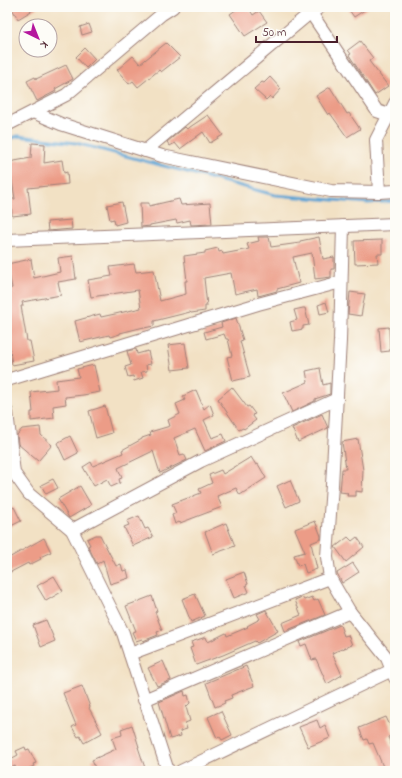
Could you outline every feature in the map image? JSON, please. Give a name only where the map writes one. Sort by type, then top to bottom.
[{"type":"street","points":[[7,125],[66,95],[162,14],[173,7]]},
{"type":"street","points":[[145,151],[312,9],[377,110],[391,116]]},
{"type":"street","points":[[379,192],[376,140],[391,116],[395,102]]},
{"type":"street","points":[[33,112],[61,124],[162,156],[331,191],[395,191]]},
{"type":"street","points":[[7,240],[395,224]]},
{"type":"street","points":[[181,771],[393,674],[387,658],[350,612],[330,578],[327,557],[337,399],[343,226]]},
{"type":"street","points":[[7,380],[258,304],[341,282]]},
{"type":"street","points":[[72,530],[201,461],[337,399]]},
{"type":"street","points":[[7,412],[9,461],[14,473],[29,494],[72,530],[123,633],[168,771]]},
{"type":"street","points":[[130,654],[330,578]]},
{"type":"street","points":[[144,700],[350,612]]},
{"type":"building","points":[[11,7],[38,7],[18,18]]},
{"type":"building","points":[[240,7],[248,7],[253,15],[259,11],[267,22],[245,36],[230,14]]},
{"type":"building","points":[[347,7],[369,7],[354,17]]},
{"type":"building","points":[[89,24],[92,32],[82,35],[80,27]]},
{"type":"building","points":[[360,41],[373,58],[369,61],[388,86],[375,95],[349,55],[351,54],[348,50]]},
{"type":"building","points":[[166,43],[180,57],[161,72],[159,70],[138,87],[133,81],[129,84],[117,70],[133,56],[140,64]]},
{"type":"building","points":[[85,48],[95,59],[86,68],[76,57]]},
{"type":"building","points":[[66,65],[73,79],[55,89],[56,91],[37,101],[27,81],[35,77],[36,79]]},
{"type":"building","points":[[270,77],[281,89],[272,99],[270,96],[266,100],[254,89]]},
{"type":"building","points":[[330,87],[347,114],[349,113],[360,129],[347,137],[330,113],[328,115],[316,96]]},
{"type":"building","points":[[208,115],[223,135],[210,143],[203,132],[180,149],[175,143],[170,146],[167,142],[185,127],[187,129]]},
{"type":"building","points":[[32,143],[45,144],[44,163],[62,160],[64,173],[67,172],[68,184],[28,188],[31,214],[12,216],[11,199],[15,199],[9,162],[31,158]]},
{"type":"building","points":[[179,199],[181,205],[210,203],[212,224],[191,225],[190,220],[177,223],[176,220],[141,227],[140,203],[149,203],[149,206]]},
{"type":"building","points":[[122,202],[126,222],[115,225],[114,219],[110,220],[107,205]]},
{"type":"building","points":[[71,220],[72,229],[48,231],[47,222]]},
{"type":"building","points":[[258,237],[269,237],[271,247],[300,243],[300,241],[319,237],[323,259],[334,257],[334,269],[331,269],[331,277],[315,279],[312,253],[293,257],[299,283],[258,296],[257,289],[235,294],[231,273],[204,278],[207,306],[205,306],[205,311],[190,312],[154,321],[154,326],[120,333],[110,337],[109,335],[80,342],[75,321],[100,314],[101,317],[141,308],[138,290],[91,297],[88,280],[112,276],[110,267],[134,264],[136,272],[154,270],[160,301],[186,294],[185,281],[187,281],[184,256],[205,253],[205,251],[218,248],[219,252],[222,251],[223,254],[249,249],[247,244],[259,241]]},
{"type":"building","points":[[382,240],[382,254],[377,254],[378,263],[355,264],[354,241]]},
{"type":"building","points":[[73,256],[76,279],[58,282],[61,295],[22,302],[23,306],[21,306],[27,341],[30,341],[34,361],[12,365],[7,329],[7,298],[10,297],[8,289],[12,288],[7,264],[31,259],[34,278],[60,272],[58,258]]},
{"type":"building","points":[[350,292],[365,294],[361,316],[348,314]]},
{"type":"building","points":[[326,302],[329,312],[320,314],[318,305]]},
{"type":"building","points":[[305,308],[309,325],[303,326],[303,329],[292,331],[290,322],[297,320],[294,310]]},
{"type":"building","points":[[236,318],[243,340],[240,341],[250,377],[233,381],[227,357],[232,356],[228,339],[226,339],[224,334],[206,339],[204,332],[222,327],[221,323]]},
{"type":"building","points":[[389,327],[390,351],[381,352],[379,328]]},
{"type":"building","points":[[185,343],[189,368],[172,370],[168,345]]},
{"type":"building","points":[[136,349],[137,354],[148,351],[151,364],[146,365],[147,371],[141,372],[143,378],[134,381],[133,376],[128,377],[125,367],[131,365],[127,351]]},
{"type":"building","points":[[94,365],[100,392],[65,397],[66,404],[53,406],[54,418],[31,421],[31,412],[33,412],[31,392],[57,389],[56,380],[79,377],[77,369]]},
{"type":"building","points":[[320,368],[323,385],[330,383],[330,394],[315,399],[315,401],[292,412],[283,393],[308,382],[306,371]]},
{"type":"building","points":[[232,387],[247,407],[249,406],[255,414],[252,415],[256,420],[244,429],[239,430],[218,399]]},
{"type":"building","points":[[196,390],[204,409],[210,404],[214,415],[204,420],[212,438],[223,434],[226,441],[205,451],[195,429],[174,438],[180,455],[184,454],[187,460],[160,473],[153,451],[118,468],[122,478],[119,479],[120,483],[111,487],[107,479],[94,486],[83,467],[91,462],[93,466],[123,453],[122,450],[142,438],[151,435],[150,432],[170,426],[168,420],[180,414],[176,404],[185,400],[183,396]]},
{"type":"building","points":[[105,406],[112,433],[96,438],[89,411]]},
{"type":"building","points":[[322,414],[328,428],[298,442],[292,428]]},
{"type":"building","points":[[40,427],[41,435],[52,445],[38,461],[18,444],[17,435],[22,429]]},
{"type":"building","points":[[70,436],[78,453],[65,460],[57,443]]},
{"type":"building","points":[[358,439],[363,470],[362,492],[356,491],[356,496],[347,496],[348,493],[340,492],[342,469],[346,469],[342,442]]},
{"type":"building","points":[[251,457],[256,465],[258,464],[266,478],[240,495],[236,488],[217,496],[222,507],[175,524],[172,515],[176,513],[172,504],[201,493],[199,489],[212,483],[209,475],[221,470],[223,474]]},
{"type":"building","points":[[53,479],[58,488],[46,494],[41,485]]},
{"type":"building","points":[[290,480],[299,501],[286,507],[277,486]]},
{"type":"building","points":[[80,486],[91,505],[69,518],[58,499]]},
{"type":"building","points":[[14,507],[21,521],[7,528],[7,511]]},
{"type":"building","points":[[139,516],[145,529],[148,528],[153,537],[133,546],[124,527],[129,525],[127,521]]},
{"type":"building","points":[[315,521],[321,536],[321,539],[311,543],[317,569],[306,573],[303,564],[298,566],[294,555],[305,552],[295,529]]},
{"type":"building","points":[[226,523],[235,546],[213,554],[205,532]]},
{"type":"building","points":[[100,535],[116,566],[121,564],[123,571],[127,570],[129,578],[110,584],[103,560],[97,564],[88,546],[90,545],[87,539]]},
{"type":"building","points":[[348,537],[352,541],[357,537],[364,547],[346,562],[335,547]]},
{"type":"building","points":[[44,538],[51,552],[40,557],[41,559],[29,565],[28,563],[7,574],[7,559]]},
{"type":"building","points":[[353,563],[359,572],[342,583],[337,573]]},
{"type":"building","points":[[244,572],[248,584],[246,585],[249,592],[234,598],[226,579]]},
{"type":"building","points":[[54,576],[63,591],[46,601],[37,586]]},
{"type":"building","points":[[195,594],[205,616],[191,622],[182,599]]},
{"type":"building","points":[[152,596],[157,611],[155,612],[162,630],[157,632],[158,635],[143,641],[142,639],[136,641],[132,632],[136,631],[126,606]]},
{"type":"building","points":[[302,597],[304,600],[312,597],[314,601],[318,599],[325,615],[285,631],[282,623],[301,615],[295,600]]},
{"type":"building","points":[[266,610],[278,631],[257,643],[255,641],[196,665],[190,648],[193,647],[191,642],[206,637],[208,642],[226,633],[227,636],[248,627],[247,626],[260,619],[257,614]]},
{"type":"building","points":[[46,620],[55,641],[41,647],[33,625]]},
{"type":"building","points":[[340,625],[344,636],[348,635],[352,645],[332,653],[342,675],[327,684],[316,659],[312,660],[306,644],[301,646],[299,642]]},
{"type":"building","points":[[163,661],[171,680],[157,686],[148,668]]},
{"type":"building","points":[[246,666],[254,686],[231,695],[232,698],[215,707],[206,683]]},
{"type":"building","points":[[82,686],[90,707],[89,708],[102,733],[84,743],[72,727],[76,725],[63,693]]},
{"type":"building","points":[[184,691],[185,696],[188,695],[190,703],[186,707],[190,721],[185,723],[187,729],[180,731],[181,736],[170,739],[159,702]]},
{"type":"building","points":[[221,711],[232,735],[222,740],[220,737],[217,738],[208,717]]},
{"type":"building","points":[[386,717],[394,734],[388,737],[395,754],[395,765],[384,769],[373,743],[369,744],[367,739],[364,740],[359,728]]},
{"type":"building","points":[[317,720],[320,728],[325,725],[330,738],[308,747],[299,727]]},
{"type":"building","points":[[132,725],[146,771],[96,771],[92,760],[116,749],[112,738],[122,735],[121,729]]},
{"type":"building","points":[[25,747],[26,750],[29,749],[36,763],[33,764],[34,766],[24,771],[17,771],[15,766],[9,769],[7,761],[18,755],[16,751]]},
{"type":"waterway","points":[[7,140],[18,136],[76,143],[275,195],[368,203],[395,201]]}]
